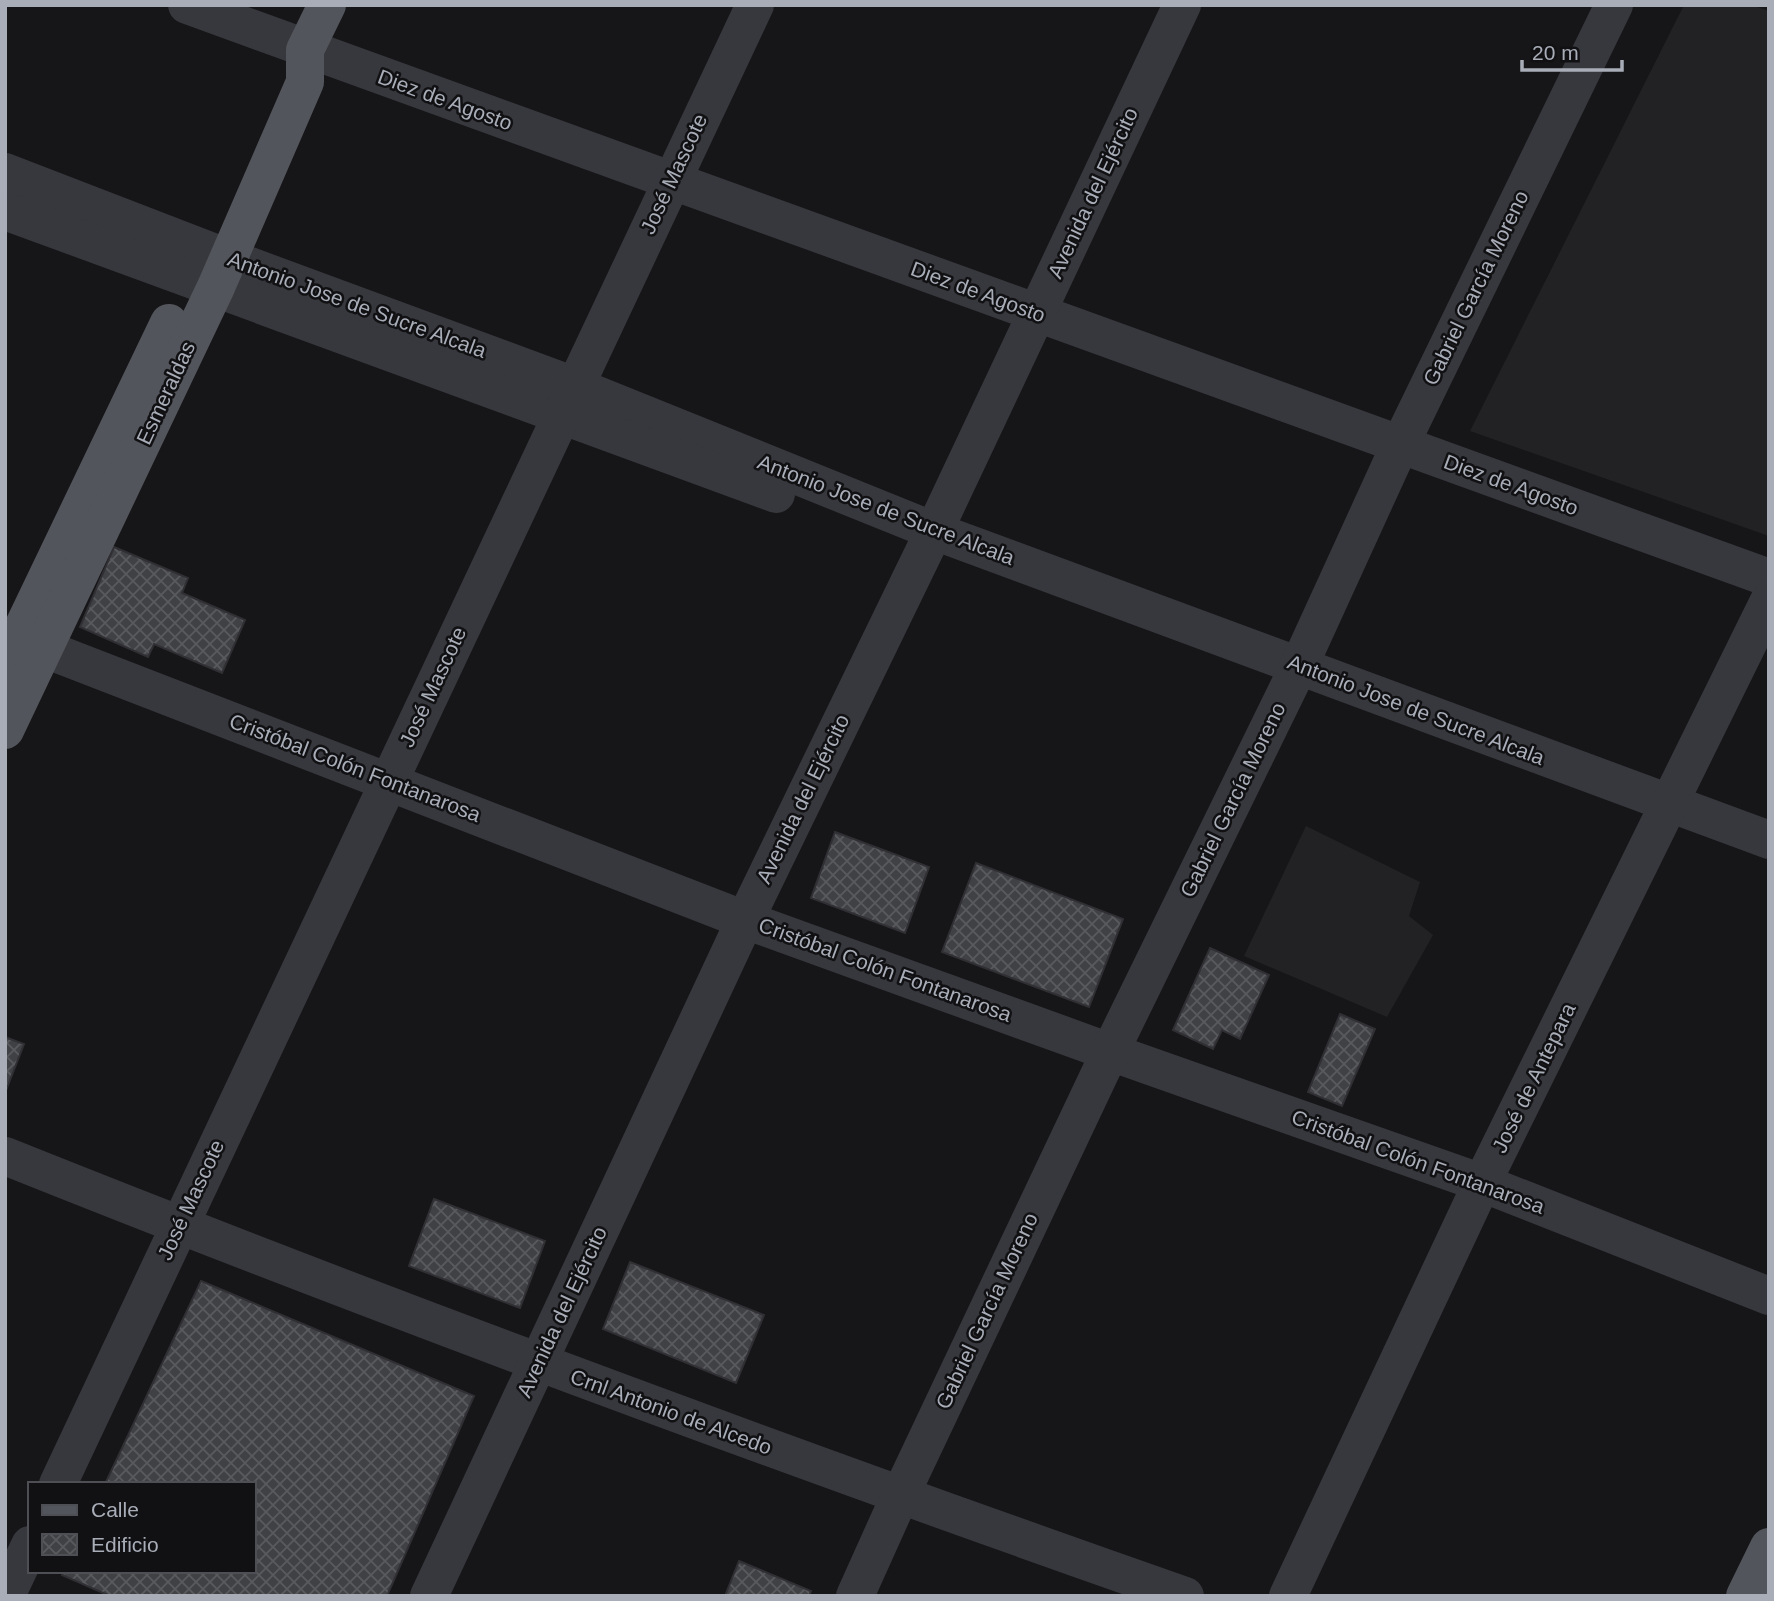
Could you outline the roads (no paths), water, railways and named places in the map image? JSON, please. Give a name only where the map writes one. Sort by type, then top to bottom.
[{"type":"main road","name":"Esmeraldas","points":[[5,730],[18,647],[306,82],[305,50],[327,5]]},
{"type":"main road","points":[[1745,1596],[1769,1547]]},
{"type":"street","name":"Diez de Agosto","points":[[187,5],[305,50],[1769,578]]},
{"type":"street","name":"José Mascote","points":[[59,1482],[755,5]]},
{"type":"street","name":"Avenida del Ejército","points":[[429,1596],[746,920],[1182,5]]},
{"type":"street","name":"Gabriel García Moreno","points":[[855,1596],[1110,1052],[1294,675],[1400,445],[1614,5]]},
{"type":"street","name":"Antonio Jose de Sucre Alcala","points":[[5,172],[210,268]]},
{"type":"street","name":"Antonio Jose de Sucre Alcala","points":[[5,211],[210,268],[568,400],[929,540],[1665,814],[1769,862]]},
{"type":"street","name":"José de Antepara","points":[[1288,1596],[1482,1183],[1769,601]]},
{"type":"street","name":"Cristóbal Colón Fontanarosa","points":[[18,647],[388,780],[746,920],[1482,1183],[1769,1296]]},
{"type":"street","name":"Antonio Jose de Sucre Alcala","points":[[1665,814],[1769,841]]},
{"type":"street","name":"Crnl Antonio de Alcedo","points":[[5,1156],[538,1364],[1185,1596]]},
{"type":"street","points":[[6,1596],[28,1549]]}]
